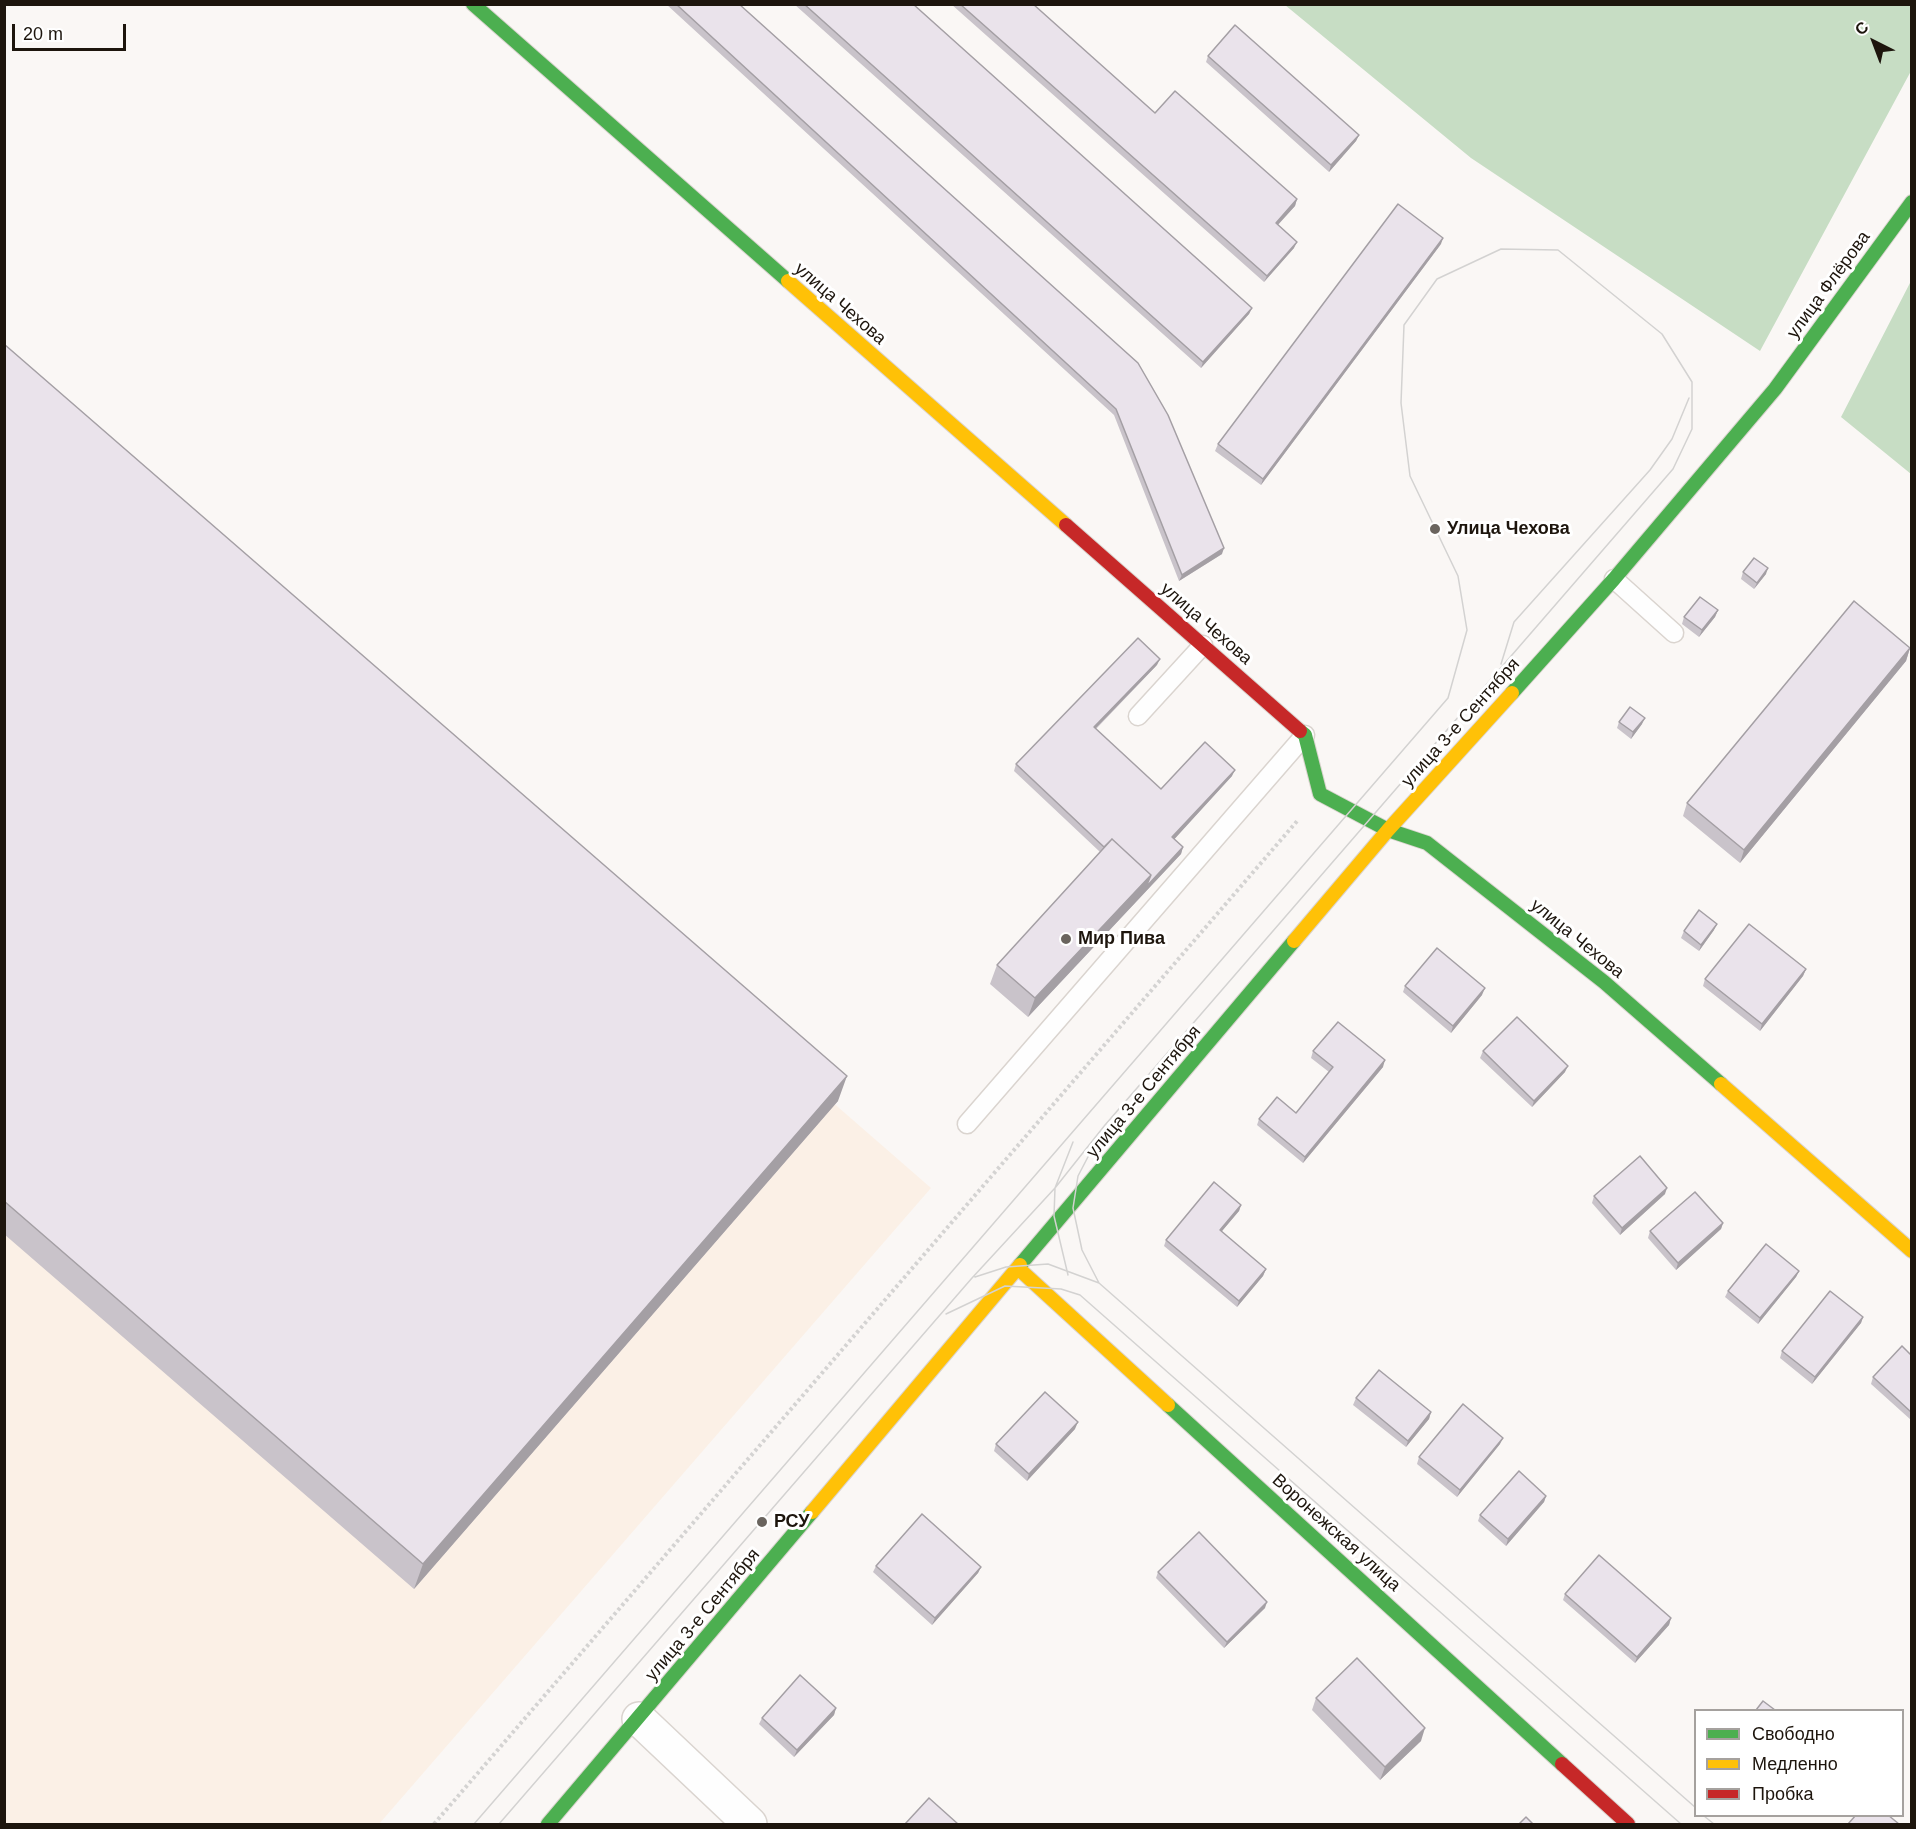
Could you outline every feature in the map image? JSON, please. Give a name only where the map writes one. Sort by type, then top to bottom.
[{"type":"street","name":"улица Чехова","points":[[473,4],[1305,735]]},
{"type":"street","name":"улица Флёрова","points":[[1775,389],[1911,202]]},
{"type":"street","name":"улица 3-е Сентября","points":[[548,1824],[1388,830],[1614,579],[1775,389]]},
{"type":"street","points":[[1305,735],[1320,795]]},
{"type":"street","name":"улица Чехова","points":[[1320,795],[1388,830],[1427,843],[1604,982],[1911,1251]]},
{"type":"street","name":"Воронежская улица","points":[[1019,1269],[1628,1824]]},
{"type":"street","points":[[639,1719],[750,1824]]},
{"type":"lane","points":[[1614,579],[1674,633]]},
{"type":"lane","points":[[1138,716],[1203,645]]},
{"type":"lane","points":[[967,1124],[1305,735]]},
{"type":"path","points":[[434,1824],[1320,795]]},
{"type":"shaded area","points":[[4,381],[931,1188],[379,1824],[5,1824]]},
{"type":"green space","points":[[1285,5],[1911,5],[1911,71],[1760,351],[1471,158]]},
{"type":"green space","points":[[1911,281],[1912,474],[1841,417]]},
{"type":"building","points":[[676,4],[739,4],[1138,363],[1168,415],[1224,548],[1182,575],[1116,409]]},
{"type":"building","points":[[804,4],[913,4],[1252,308],[1203,362]]},
{"type":"building","points":[[960,4],[1033,4],[1155,113],[1175,91],[1297,199],[1276,223],[1297,242],[1267,276]]},
{"type":"building","points":[[1235,25],[1359,135],[1331,165],[1208,56]]},
{"type":"building","points":[[1398,204],[1443,238],[1263,479],[1218,444]]},
{"type":"building","points":[[4,344],[847,1076],[423,1564],[4,1201]]},
{"type":"building","points":[[1754,558],[1768,568],[1757,583],[1743,572]]},
{"type":"building","points":[[1700,597],[1718,610],[1702,630],[1684,617]]},
{"type":"building","points":[[1854,601],[1910,648],[1744,850],[1687,803]]},
{"type":"building","points":[[1138,638],[1160,659],[1094,727],[1161,789],[1205,742],[1235,770],[1172,837],[1183,847],[1146,887],[1151,875],[1112,839],[1104,847],[1016,764]]},
{"type":"building","points":[[1630,707],[1645,718],[1633,732],[1619,722]]},
{"type":"building","name":"Мир Пива","points":[[1112,839],[1151,875],[1035,998],[997,965]]},
{"type":"building","points":[[1699,910],[1717,924],[1701,945],[1684,931]]},
{"type":"building","points":[[1749,924],[1806,969],[1762,1024],[1705,979]]},
{"type":"building","points":[[1437,948],[1485,988],[1453,1026],[1405,986]]},
{"type":"building","points":[[1517,1017],[1568,1066],[1534,1101],[1483,1051]]},
{"type":"building","points":[[1338,1022],[1385,1060],[1305,1157],[1259,1119],[1277,1097],[1296,1113],[1333,1067],[1313,1051]]},
{"type":"building","points":[[1640,1156],[1667,1188],[1622,1228],[1594,1196]]},
{"type":"building","points":[[1214,1182],[1241,1205],[1220,1230],[1266,1269],[1239,1301],[1166,1240]]},
{"type":"building","points":[[1695,1192],[1723,1223],[1678,1263],[1650,1231]]},
{"type":"building","points":[[1766,1244],[1799,1271],[1760,1318],[1728,1291]]},
{"type":"building","points":[[1830,1291],[1863,1317],[1815,1377],[1782,1351]]},
{"type":"building","points":[[1902,1346],[1911,1355],[1911,1412],[1873,1377]]},
{"type":"building","points":[[1379,1370],[1431,1412],[1408,1441],[1356,1398]]},
{"type":"building","points":[[1045,1392],[1078,1422],[1029,1474],[996,1444]]},
{"type":"building","points":[[1463,1404],[1503,1438],[1460,1490],[1419,1457]]},
{"type":"building","points":[[1519,1471],[1546,1496],[1508,1539],[1480,1515]]},
{"type":"building","points":[[922,1514],[981,1567],[935,1618],[876,1566]]},
{"type":"building","points":[[1199,1532],[1267,1602],[1227,1642],[1158,1572]]},
{"type":"building","points":[[1599,1555],[1671,1618],[1637,1657],[1565,1594]]},
{"type":"building","points":[[1357,1658],[1425,1728],[1385,1767],[1316,1698]]},
{"type":"building","points":[[800,1675],[836,1708],[797,1750],[762,1718]]},
{"type":"building","points":[[1763,1701],[1774,1709],[1757,1709]]},
{"type":"building","points":[[929,1798],[958,1824],[905,1824]]},
{"type":"building","points":[[1526,1817],[1533,1824],[1519,1824]]},
{"type":"building","points":[[1854,1817],[1890,1817],[1899,1824],[1848,1824]]},
{"type":"tram line","points":[[474,1824],[1448,698],[1467,630],[1458,576],[1410,476],[1401,403],[1404,325],[1437,279],[1501,249],[1558,250],[1662,334],[1692,382],[1692,429],[1673,469],[1105,1125],[1055,1188],[972,1278],[499,1824]]},
{"type":"tram line","points":[[1501,664],[1514,622],[1650,470],[1672,439],[1689,398]]},
{"type":"tram line","points":[[1068,1275],[1054,1216],[1055,1188],[1073,1142]]},
{"type":"tram line","points":[[1090,1153],[1078,1176],[1073,1208],[1082,1250],[1099,1283]]},
{"type":"tram line","points":[[975,1277],[1006,1267],[1048,1264],[1099,1283],[1694,1806]]},
{"type":"tram line","points":[[946,1314],[1005,1286],[1061,1289],[1080,1295],[1681,1824]]},
{"type":"tram line","points":[[1705,1817],[1714,1824]]},
{"type":"traffic: fast","points":[[473,4],[788,281]]},
{"type":"traffic: fast","points":[[1512,693],[1614,579],[1775,389],[1912,202]]},
{"type":"traffic: fast","points":[[1300,731],[1305,735],[1320,794],[1388,830],[1427,843],[1604,982],[1721,1084]]},
{"type":"traffic: fast","points":[[1020,1265],[1294,941]]},
{"type":"traffic: fast","points":[[1168,1405],[1562,1764]]},
{"type":"traffic: fast","points":[[548,1824],[812,1512]]},
{"type":"traffic: slow","points":[[788,281],[1066,525]]},
{"type":"traffic: slow","points":[[1294,941],[1388,830],[1512,693]]},
{"type":"traffic: slow","points":[[1721,1084],[1912,1251]]},
{"type":"traffic: slow","points":[[812,1512],[1020,1265]]},
{"type":"traffic: slow","points":[[1019,1269],[1168,1405]]},
{"type":"traffic: jam","points":[[1066,525],[1300,731]]},
{"type":"traffic: jam","points":[[1562,1764],[1628,1824]]},
{"type":"place","name":"Улица Чехова","points":[[1435,529]]},
{"type":"place","name":"Мир Пива","points":[[1066,939]]},
{"type":"place","name":"РСУ","points":[[762,1522]]}]
